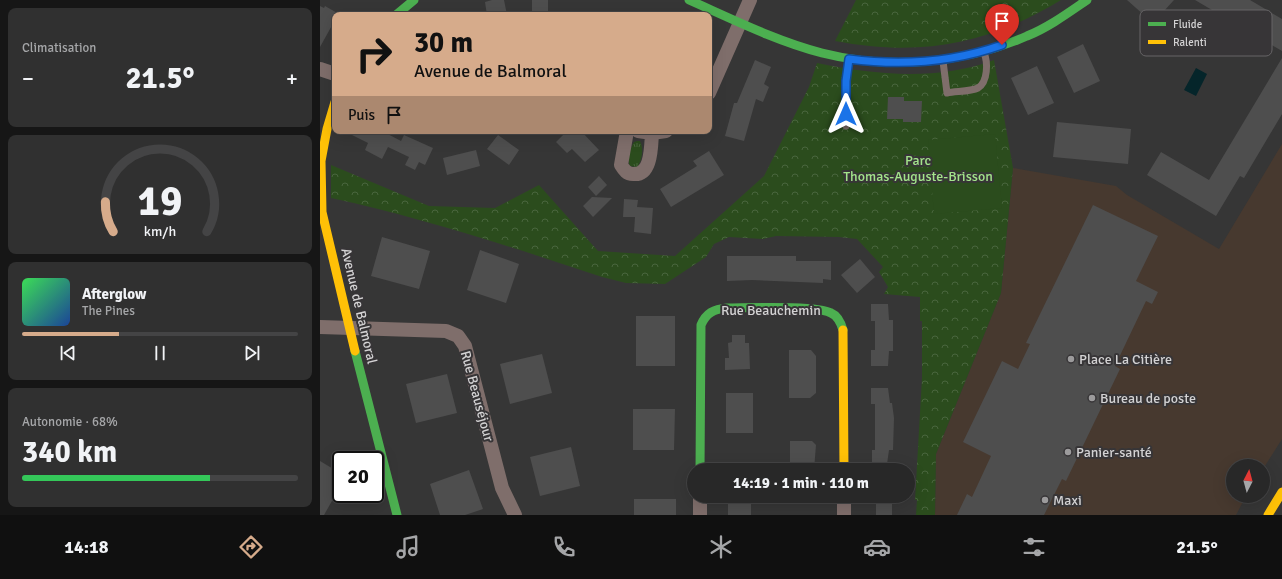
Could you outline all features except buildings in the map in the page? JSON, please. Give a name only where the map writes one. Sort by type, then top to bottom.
[{"type":"street","points":[[400,12],[414,0]]},
{"type":"street","points":[[689,0],[794,44],[849,59],[900,63],[943,60],[984,51],[1016,40],[1045,27],[1087,0]]},
{"type":"street","points":[[712,86],[750,0]]},
{"type":"street","points":[[320,69],[332,73]]},
{"type":"street","name":"Avenue de Balmoral","points":[[332,113],[323,146],[321,192],[326,230],[349,328],[397,515]]},
{"type":"street","points":[[626,134],[621,165],[626,172],[636,174],[640,173],[647,167],[658,134]]},
{"type":"street","name":"Rue Beauchemin","points":[[700,463],[701,325],[707,314],[712,310],[727,308],[819,309],[833,312],[841,321],[844,341],[844,463]]},
{"type":"street","name":"Rue Beauséjour","points":[[320,327],[446,331],[461,339],[465,346],[502,488],[515,515]]},
{"type":"street","points":[[1268,515],[1282,492]]},
{"type":"street","points":[[700,503],[700,515]]},
{"type":"street","points":[[844,503],[844,515]]},
{"type":"lane","points":[[943,60],[947,93],[977,88],[981,85],[986,71],[984,51]]},
{"type":"lane","points":[[846,126],[846,81],[849,59]]},
{"type":"shaded area","points":[[1282,144],[1282,439],[1269,459],[1226,459],[1226,503],[1242,503],[1236,515],[935,515],[936,454],[1001,293],[1013,168],[1116,186],[1127,195],[1219,249]]},
{"type":"green space","points":[[856,0],[1061,0],[1006,28],[979,37],[924,47],[896,48],[866,46],[835,41]]},
{"type":"green space","name":"Parc Thomas-Auguste-Brisson","points":[[994,60],[1013,168],[1001,293],[936,454],[935,515],[916,515],[917,500],[915,500],[922,378],[922,321],[920,321],[920,297],[884,294],[888,287],[879,272],[883,267],[857,239],[839,237],[776,236],[763,239],[729,237],[714,244],[706,257],[665,284],[626,283],[602,277],[501,244],[433,224],[331,198],[331,165],[429,206],[495,208],[539,185],[598,251],[675,256],[764,176],[809,87],[817,63],[861,71],[906,74],[951,71],[973,67]]},
{"type":"green space","points":[[995,134],[1002,208],[934,214],[928,140]]},
{"type":"green space","points":[[640,141],[642,154],[637,167],[630,166],[628,160],[631,148],[634,142]]},
{"type":"water","points":[[1196,68],[1207,74],[1196,96],[1184,90]]},
{"type":"traffic: fast","points":[[400,12],[414,0]]},
{"type":"traffic: fast","points":[[689,0],[754,29],[805,48],[847,58],[899,62],[952,58],[977,53],[1003,45],[1027,36],[1058,20],[1087,0]]},
{"type":"traffic: fast","points":[[700,463],[701,325],[705,317],[718,309],[727,308],[797,308],[823,310],[836,316],[843,330]]},
{"type":"traffic: fast","points":[[355,351],[397,515]]},
{"type":"traffic: slow","points":[[332,112],[321,161],[322,212],[355,351]]},
{"type":"traffic: slow","points":[[843,330],[844,463]]},
{"type":"traffic: slow","points":[[1268,515],[1282,492]]},
{"type":"place","name":"Place La Citière","points":[[1071,359]]},
{"type":"place","name":"Bureau de poste","points":[[1092,398]]},
{"type":"place","name":"Panier-santé","points":[[1068,452]]},
{"type":"place","name":"Maxi","points":[[1045,500]]},
{"type":"route","points":[[846,114],[846,81],[849,59],[872,62],[927,62],[972,54],[1002,45]]}]
